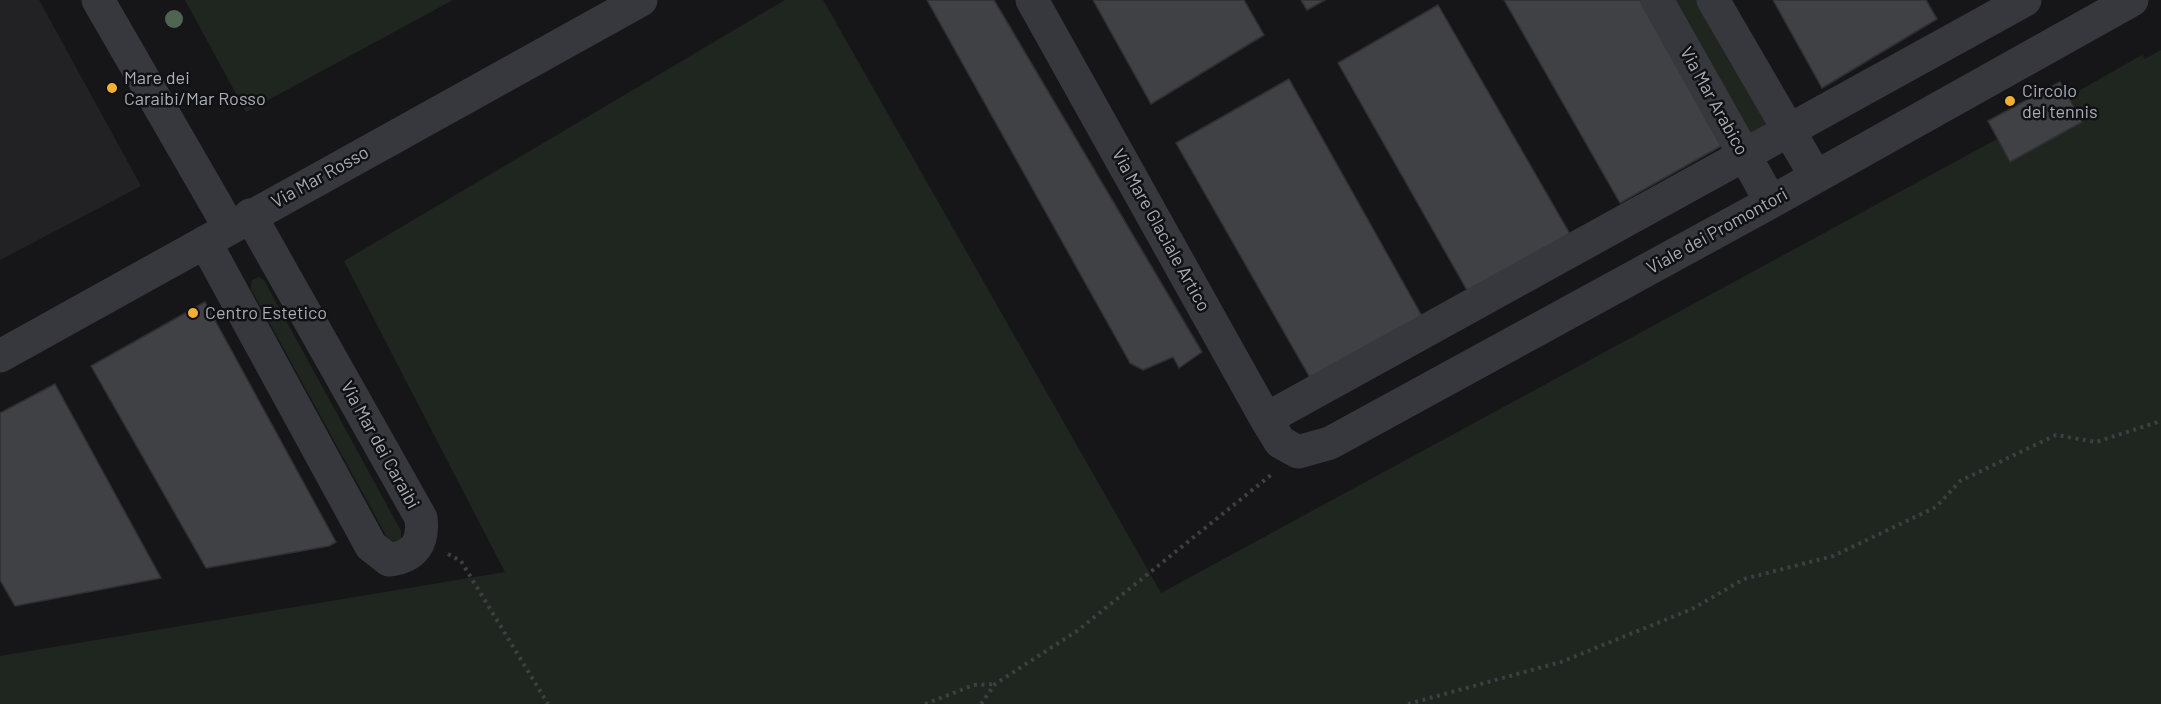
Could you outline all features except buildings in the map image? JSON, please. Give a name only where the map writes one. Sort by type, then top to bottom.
[{"type":"street","name":"Via Mar dei Caraibi","points":[[98,0],[228,228],[421,518],[422,538],[408,555],[389,560],[371,546],[228,228]]},
{"type":"street","name":"Via Mar Rosso","points":[[0,356],[641,0]]},
{"type":"street","name":"Via Mare Glaciale Artico","points":[[1032,0],[1266,419],[1280,442],[1298,452]]},
{"type":"street","name":"Via Mar Arabico","points":[[1658,0],[1771,202]]},
{"type":"street","points":[[1713,0],[1816,177]]},
{"type":"street","points":[[1266,419],[2025,0]]},
{"type":"street","name":"Viale dei Promontori","points":[[1298,452],[1330,442],[1771,202],[2132,0]]},
{"type":"path","points":[[1408,704],[1561,662],[1692,609],[1744,579],[1833,556],[1936,507],[1960,481],[2056,435],[2096,442],[2161,422]]},
{"type":"path","points":[[981,704],[995,684],[1077,631],[1298,452]]},
{"type":"path","points":[[422,538],[461,561],[548,704]]},
{"type":"path","points":[[925,704],[974,685],[995,684]]},
{"type":"shaded area","points":[[0,0],[39,0],[141,186],[0,260]]},
{"type":"shaded area","points":[[185,0],[453,0],[246,112]]},
{"type":"shaded area","points":[[785,0],[823,0],[1161,593],[2069,100],[2068,97],[2142,55],[2145,59],[2161,50],[2161,704],[0,704],[0,656],[505,572],[344,261]]},
{"type":"shaded area","points":[[1669,0],[1699,0],[1768,123],[1747,135]]},
{"type":"shaded area","points":[[259,277],[264,280],[401,531],[401,540],[395,543],[388,539],[251,289],[252,280]]},
{"type":"place","name":"Mare dei Caraibi/Mar Rosso","points":[[112,88]]},
{"type":"place","name":"Circolo del tennis","points":[[2010,101]]},
{"type":"place","name":"Centro Estetico","points":[[193,313]]}]
